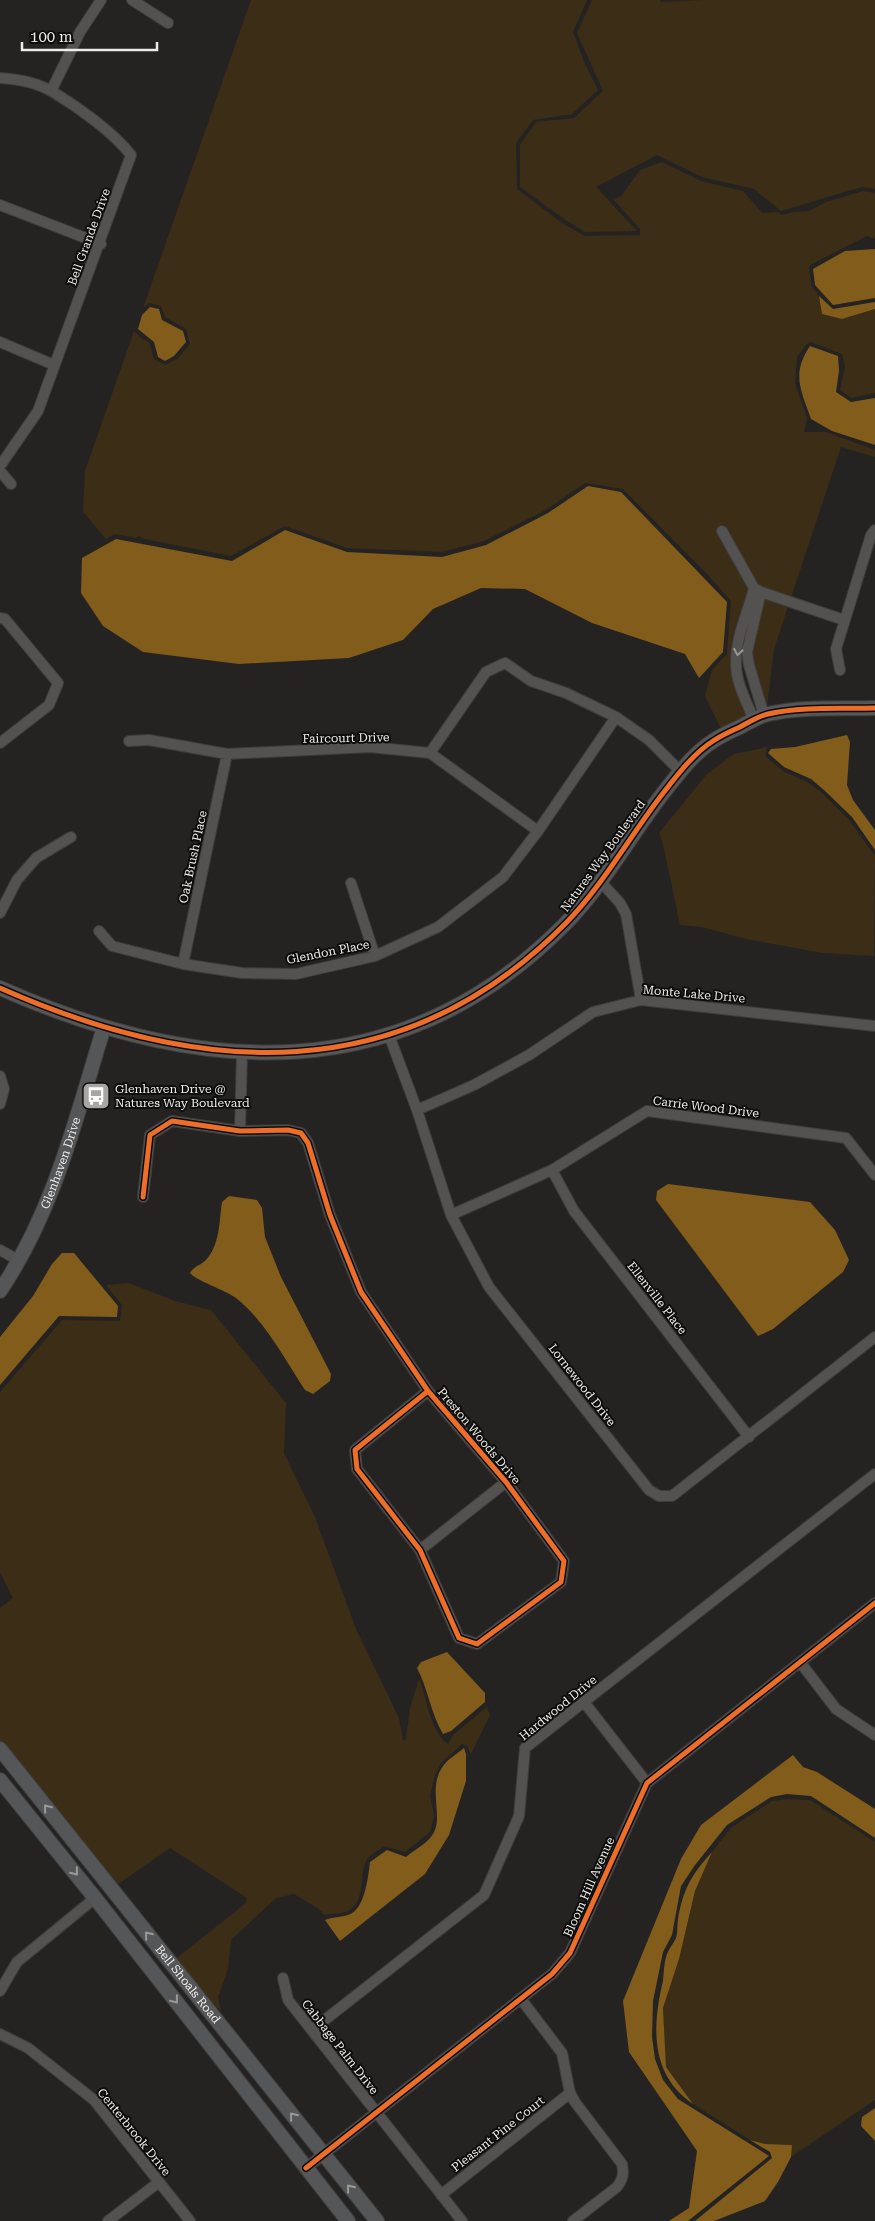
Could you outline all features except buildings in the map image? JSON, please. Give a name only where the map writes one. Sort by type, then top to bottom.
[{"type":"street","points":[[51,91],[80,32],[101,0]]},
{"type":"street","points":[[132,0],[168,23]]},
{"type":"street","name":"Bell Grande Drive","points":[[0,78],[13,79],[51,91],[118,138],[131,155],[101,244],[38,411],[0,466]]},
{"type":"street","points":[[0,206],[101,244]]},
{"type":"street","points":[[0,342],[54,366]]},
{"type":"street","points":[[0,471],[11,484]]},
{"type":"street","points":[[840,670],[836,649],[871,535],[875,530]]},
{"type":"street","points":[[722,531],[757,590],[747,652],[755,686],[759,717]]},
{"type":"street","points":[[757,590],[844,620]]},
{"type":"street","points":[[757,590],[737,654],[736,666],[742,691],[759,717]]},
{"type":"street","points":[[0,618],[5,619],[58,683],[49,705],[0,743]]},
{"type":"street","points":[[538,831],[430,752],[486,672],[505,663],[531,682],[566,693],[616,717],[649,740],[680,771]]},
{"type":"street","points":[[742,691],[755,686]]},
{"type":"street","name":"Natures Way Boulevard","points":[[0,988],[30,1002],[104,1027],[178,1045],[242,1053],[306,1052],[350,1046],[389,1035],[433,1019],[480,994],[528,959],[568,921],[600,881],[680,771],[711,742],[759,717],[787,710],[875,708]]},
{"type":"street","name":"Glendon Place","points":[[99,931],[112,946],[182,964],[242,973],[296,974],[374,956],[438,927],[503,877],[538,831],[616,717]]},
{"type":"street","name":"Faircourt Drive","points":[[129,741],[149,740],[227,754],[370,748],[430,752]]},
{"type":"street","name":"Oak Brush Place","points":[[182,964],[227,754]]},
{"type":"street","points":[[2,907],[17,880],[36,858],[71,837]]},
{"type":"street","points":[[600,881],[626,914],[641,1000]]},
{"type":"street","points":[[351,883],[374,956]]},
{"type":"street","name":"Monte Lake Drive","points":[[418,1110],[474,1085],[528,1055],[593,1012],[641,1000],[875,1026]]},
{"type":"street","name":"Glenhaven Drive","points":[[0,1291],[20,1261],[54,1188],[104,1027]]},
{"type":"street","name":"Lornewood Drive","points":[[389,1035],[418,1110],[451,1215],[489,1286],[649,1490],[659,1496],[672,1496],[875,1337]]},
{"type":"street","points":[[240,1131],[242,1053]]},
{"type":"street","points":[[0,1076],[4,1089],[0,1104]]},
{"type":"street","name":"Carrie Wood Drive","points":[[451,1215],[552,1170],[646,1112],[846,1138],[875,1175]]},
{"type":"street","name":"Preston Woods Drive","points":[[143,1197],[150,1135],[172,1121],[240,1131],[288,1130],[301,1133],[308,1143],[330,1215],[361,1292],[428,1391],[506,1482],[564,1561],[562,1582],[477,1644],[458,1638],[420,1550],[357,1469],[355,1450],[428,1391]]},
{"type":"street","name":"Ellenville Place","points":[[552,1170],[574,1211],[749,1437]]},
{"type":"street","points":[[0,1250],[20,1261]]},
{"type":"street","name":"Hardwood Drive","points":[[312,2030],[484,1895],[519,1816],[525,1748],[875,1474]]},
{"type":"street","points":[[420,1550],[506,1482]]},
{"type":"street","name":"Bloom Hill Avenue","points":[[306,2168],[552,1974],[570,1953],[647,1783],[875,1603]]},
{"type":"street","points":[[800,1662],[836,1709],[874,1733]]},
{"type":"street","points":[[584,1702],[647,1783]]},
{"type":"street","name":"Bell Shoals Road","points":[[0,1749],[377,2221]]},
{"type":"street","name":"Bell Shoals Road","points":[[0,1780],[96,1898],[348,2221]]},
{"type":"street","points":[[0,1991],[17,1962],[96,1898]]},
{"type":"street","name":"Cabbage Palm Drive","points":[[283,1978],[288,2000],[462,2221]]},
{"type":"street","points":[[521,1999],[562,2053],[570,2093],[618,2157],[624,2172],[622,2180],[617,2187],[573,2221]]},
{"type":"street","name":"Centerbrook Drive","points":[[0,2034],[28,2048],[94,2100],[190,2221]]},
{"type":"street","name":"Pleasant Pine Court","points":[[441,2195],[570,2093]]},
{"type":"street","points":[[108,2221],[159,2182]]},
{"type":"shaded area","points":[[251,0],[587,0],[573,32],[585,64],[598,90],[572,114],[533,120],[516,143],[517,189],[562,223],[585,236],[640,235],[640,229],[614,200],[622,195],[640,170],[662,162],[701,181],[743,191],[762,213],[777,212],[782,215],[809,211],[826,202],[863,191],[875,193],[875,239],[867,236],[810,265],[809,269],[812,287],[819,296],[822,314],[842,319],[875,309],[875,393],[851,398],[840,390],[845,367],[842,354],[811,342],[807,344],[797,357],[795,383],[807,418],[804,432],[826,432],[875,450],[875,457],[841,447],[774,649],[767,707],[752,653],[759,585],[755,582],[724,525],[716,529],[748,589],[732,652],[748,717],[722,731],[705,696],[712,670],[727,654],[731,601],[623,489],[585,483],[546,510],[484,541],[442,552],[347,548],[285,526],[231,556],[144,539],[139,536],[136,538],[115,534],[106,539],[83,512],[85,471],[134,331],[141,338],[149,342],[154,359],[165,365],[177,359],[190,344],[186,329],[165,317],[161,306],[149,303],[143,308]]},
{"type":"shaded area","points":[[592,0],[660,0],[661,2],[702,0],[875,0],[875,189],[862,187],[781,211],[754,189],[702,177],[657,155],[596,187],[637,231],[585,232],[564,219],[520,187],[520,145],[536,122],[574,118],[603,91],[577,33]]},
{"type":"shaded area","points":[[875,249],[875,298],[833,305],[815,285],[813,269],[845,251]]},
{"type":"shaded area","points":[[819,296],[833,309],[875,302],[875,309],[842,319],[822,314]]},
{"type":"shaded area","points":[[150,307],[159,309],[162,320],[183,331],[186,342],[174,356],[165,361],[158,357],[154,342],[138,329],[142,315]]},
{"type":"shaded area","points":[[810,346],[838,356],[839,371],[836,392],[851,402],[875,398],[875,445],[832,431],[811,419],[801,391],[799,374],[804,356]]},
{"type":"shaded area","points":[[588,486],[621,492],[727,602],[723,652],[699,678],[685,654],[592,623],[525,589],[481,588],[433,609],[403,640],[349,658],[239,664],[143,652],[103,626],[81,593],[82,558],[116,539],[232,561],[285,530],[347,552],[442,557],[486,545],[548,513]]},
{"type":"shaded area","points":[[847,735],[850,742],[847,785],[853,800],[875,830],[875,850],[852,817],[824,790],[811,779],[784,767],[768,753],[771,749],[795,747]]},
{"type":"shaded area","points":[[767,747],[765,756],[783,771],[809,783],[822,793],[849,820],[875,856],[874,956],[823,953],[746,939],[702,927],[680,925],[659,833],[707,774],[734,754]]},
{"type":"shaded area","points":[[668,1184],[810,1202],[835,1230],[849,1260],[843,1272],[773,1329],[758,1336],[656,1200],[657,1191]]},
{"type":"shaded area","points":[[229,1196],[257,1200],[262,1208],[265,1237],[281,1277],[331,1374],[330,1381],[313,1394],[305,1390],[266,1330],[247,1308],[236,1298],[190,1273],[195,1267],[205,1261],[214,1248],[222,1202]]},
{"type":"shaded area","points":[[62,1253],[74,1253],[118,1306],[117,1317],[59,1316],[0,1385],[0,1337],[33,1296],[52,1264]]},
{"type":"shaded area","points":[[129,1283],[175,1301],[211,1310],[286,1403],[284,1453],[315,1517],[356,1629],[399,1718],[403,1741],[406,1739],[410,1708],[419,1679],[433,1722],[442,1738],[448,1744],[453,1735],[487,1707],[490,1715],[471,1754],[467,1746],[462,1744],[440,1764],[430,1796],[434,1816],[430,1832],[405,1852],[384,1846],[369,1857],[364,1867],[360,1895],[354,1907],[346,1912],[325,1915],[294,1894],[276,1898],[231,1940],[228,1969],[218,1997],[221,2011],[160,1949],[178,1957],[246,1903],[247,1898],[170,1848],[111,1889],[0,1742],[0,1608],[13,1598],[0,1572],[0,1392],[62,1320],[120,1321],[122,1305],[106,1285]]},
{"type":"shaded area","points":[[447,1652],[485,1693],[485,1702],[451,1731],[443,1734],[435,1718],[417,1668],[421,1662]]},
{"type":"shaded area","points":[[464,1748],[466,1754],[466,1781],[449,1835],[425,1874],[340,1941],[325,1920],[348,1915],[358,1907],[365,1892],[370,1862],[387,1850],[406,1857],[431,1837],[436,1827],[437,1819],[436,1784],[438,1775],[445,1763]]},
{"type":"shaded area","points":[[793,1755],[803,1767],[817,1772],[875,1809],[875,1838],[811,1796],[787,1794],[771,1797],[727,1825],[681,1886],[672,1935],[663,1952],[653,2001],[652,2037],[655,2059],[663,2080],[678,2099],[769,2156],[688,2221],[669,2221],[689,2208],[697,2151],[629,2052],[623,2001],[681,1859],[701,1825]]},
{"type":"shaded area","points":[[788,1799],[810,1800],[875,1842],[875,2100],[791,2157],[791,2145],[765,2144],[750,2140],[693,2104],[666,2067],[663,2008],[679,1959],[695,1891],[712,1852],[731,1828],[772,1801]]},
{"type":"shaded area","points":[[712,1852],[695,1891],[679,1959],[663,2008],[666,2067],[693,2104],[679,2092],[669,2079],[662,2064],[656,2032],[657,2015],[665,1960],[676,1938],[678,1919],[686,1890],[694,1875]]},
{"type":"shaded area","points":[[875,2108],[875,2141],[861,2126],[862,2117]]},
{"type":"shaded area","points":[[750,2140],[765,2144],[792,2145],[791,2157],[778,2182],[765,2201],[714,2221],[695,2221],[772,2158],[770,2152]]},
{"type":"cycle path","points":[[0,988],[75,1018],[150,1039],[224,1051],[297,1052],[368,1040],[437,1016],[503,977],[566,923],[593,892],[675,778],[693,758],[713,741],[754,719],[781,711],[875,708]]},
{"type":"cycle path","points":[[143,1197],[150,1135],[172,1121],[240,1131],[288,1130],[301,1133],[308,1143],[330,1215],[361,1292],[428,1391],[506,1482],[564,1561],[561,1582],[477,1644],[459,1638],[420,1550],[357,1469],[355,1450],[428,1391]]},
{"type":"cycle path","points":[[306,2168],[552,1974],[570,1953],[647,1783],[875,1603]]},
{"type":"place","name":"Glenhaven Drive @ Natures Way Boulevard","points":[[96,1096]]}]
